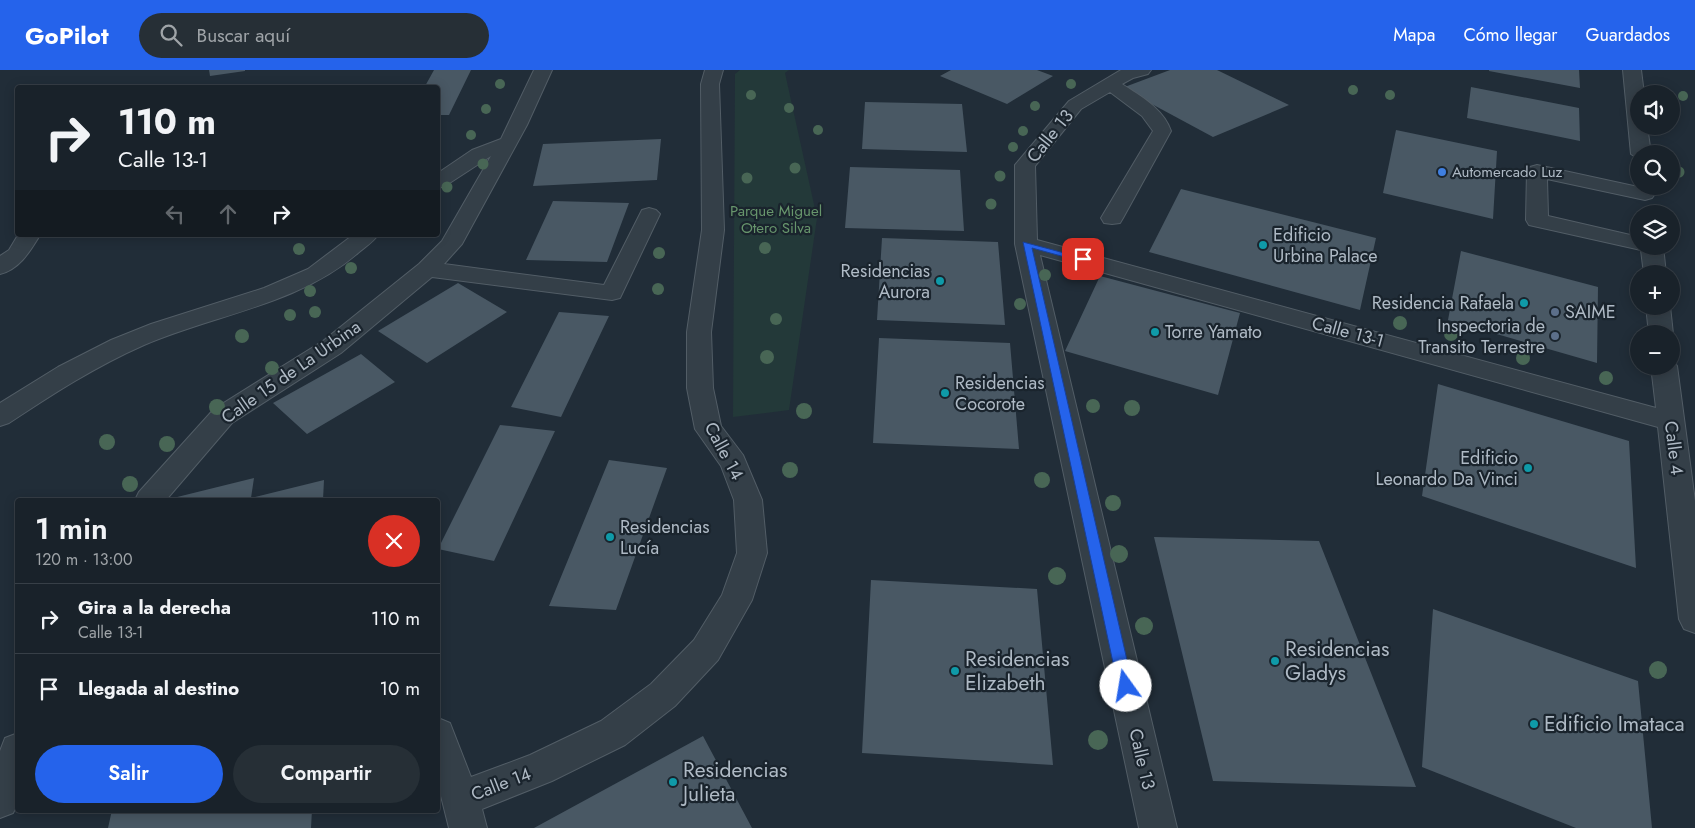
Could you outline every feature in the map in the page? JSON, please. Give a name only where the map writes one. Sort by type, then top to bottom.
[{"type":"street","name":"Calle 15 de La Urbina","points":[[151,498],[223,416],[332,347],[427,268],[451,244],[508,144],[543,70]]},
{"type":"street","name":"Calle 14","points":[[464,813],[539,769],[613,733],[663,695],[706,650],[736,600],[746,572],[752,553],[748,500],[733,462],[708,429],[700,388],[699,332],[713,230],[710,84],[714,70]]},
{"type":"street","name":"Calle 13","points":[[1142,70],[1127,74],[1075,105],[1025,165],[1026,244],[1158,828]]},
{"type":"street","points":[[1632,70],[1640,145]]},
{"type":"street","points":[[1110,84],[1154,116],[1162,126],[1162,131],[1112,218]]},
{"type":"street","points":[[440,181],[479,154],[508,144]]},
{"type":"street","points":[[1630,242],[1537,220],[1538,171],[1646,198]]},
{"type":"street","points":[[427,268],[612,294],[649,214]]},
{"type":"street","points":[[0,267],[17,254],[28,237]]},
{"type":"street","points":[[0,416],[63,374],[101,354],[139,337],[288,287],[318,273],[364,237]]},
{"type":"street","name":"Calle 13-1","points":[[1026,244],[1670,421]]},
{"type":"street","name":"Calle 4","points":[[1665,375],[1695,619]]},
{"type":"street","points":[[440,741],[464,813]]},
{"type":"street","points":[[0,800],[15,758]]},
{"type":"green space","name":"Parque Miguel Otero Silva","points":[[740,70],[789,70],[785,73],[817,218],[789,410],[733,417],[735,74]]},
{"type":"building","points":[[209,70],[245,70],[245,71],[210,76]]},
{"type":"building","points":[[434,70],[471,70],[449,115],[440,115],[440,85],[426,85]]},
{"type":"building","points":[[951,70],[1037,70],[1053,76],[1007,104],[940,76]]},
{"type":"building","points":[[1170,70],[1217,70],[1289,105],[1213,137],[1122,88]]},
{"type":"building","points":[[1579,70],[1580,88],[1489,71]]},
{"type":"building","points":[[1471,87],[1579,108],[1580,141],[1467,118]]},
{"type":"building","points":[[865,102],[962,104],[967,152],[862,149]]},
{"type":"building","name":"Automercado Luz","points":[[1396,130],[1497,151],[1493,219],[1383,193]]},
{"type":"building","points":[[661,139],[657,180],[533,186],[543,144]]},
{"type":"building","points":[[850,167],[960,170],[964,231],[845,228]]},
{"type":"building","name":"Edificio Urbina Palace","points":[[1181,189],[1376,238],[1360,310],[1149,252]]},
{"type":"building","points":[[553,201],[629,203],[607,262],[526,260]]},
{"type":"building","name":"Residencias Aurora","points":[[882,238],[998,242],[1005,325],[877,320]]},
{"type":"building","name":"Residencia Rafaela","points":[[1461,251],[1598,287],[1597,363],[1448,320]]},
{"type":"building","name":"Torre Yamato","points":[[1100,276],[1240,313],[1218,395],[1065,351]]},
{"type":"building","points":[[458,283],[507,312],[427,363],[378,331]]},
{"type":"building","points":[[559,312],[609,316],[561,417],[511,407]]},
{"type":"building","name":"Residencias Cocorote","points":[[879,338],[1010,343],[1019,449],[873,443]]},
{"type":"building","points":[[361,354],[395,382],[307,434],[273,403]]},
{"type":"building","name":"Edificio Leonardo Da Vinci","points":[[1438,384],[1629,441],[1636,568],[1422,496]]},
{"type":"building","points":[[500,425],[555,431],[494,561],[440,549],[440,545]]},
{"type":"building","name":"Residencias Lucía","points":[[609,460],[667,468],[616,610],[549,606]]},
{"type":"building","points":[[254,478],[251,498],[173,498]]},
{"type":"building","points":[[324,480],[323,498],[251,498]]},
{"type":"building","name":"Residencias Gladys","points":[[1154,537],[1319,541],[1416,787],[1213,781]]},
{"type":"building","name":"Residencias Elizabeth","points":[[871,580],[1037,589],[1053,765],[862,753]]},
{"type":"building","name":"Edificio Imataca","points":[[1433,609],[1638,681],[1652,828],[1576,828],[1422,767]]},
{"type":"building","name":"Residencias Julieta","points":[[703,736],[752,828],[534,828]]},
{"type":"building","points":[[111,813],[312,813],[311,828],[108,828]]},
{"type":"place","name":"Automercado Luz","points":[[1442,172]]},
{"type":"place","name":"Edificio Urbina Palace","points":[[1263,245]]},
{"type":"place","name":"Residencias Aurora","points":[[940,281]]},
{"type":"place","name":"Residencia Rafaela","points":[[1524,303]]},
{"type":"place","name":"SAIME","points":[[1555,312]]},
{"type":"place","name":"Torre Yamato","points":[[1155,332]]},
{"type":"place","name":"Inspectoria de Transito Terrestre","points":[[1555,336]]},
{"type":"place","name":"Residencias Cocorote","points":[[945,393]]},
{"type":"place","name":"Edificio Leonardo Da Vinci","points":[[1528,468]]},
{"type":"place","name":"Residencias Lucía","points":[[610,537]]},
{"type":"place","name":"Residencias Gladys","points":[[1275,661]]},
{"type":"place","name":"Residencias Elizabeth","points":[[955,671]]},
{"type":"place","name":"Edificio Imataca","points":[[1534,724]]},
{"type":"place","name":"Residencias Julieta","points":[[673,782]]},
{"type":"route","points":[[1083,259],[1026,244],[1126,686]]}]
